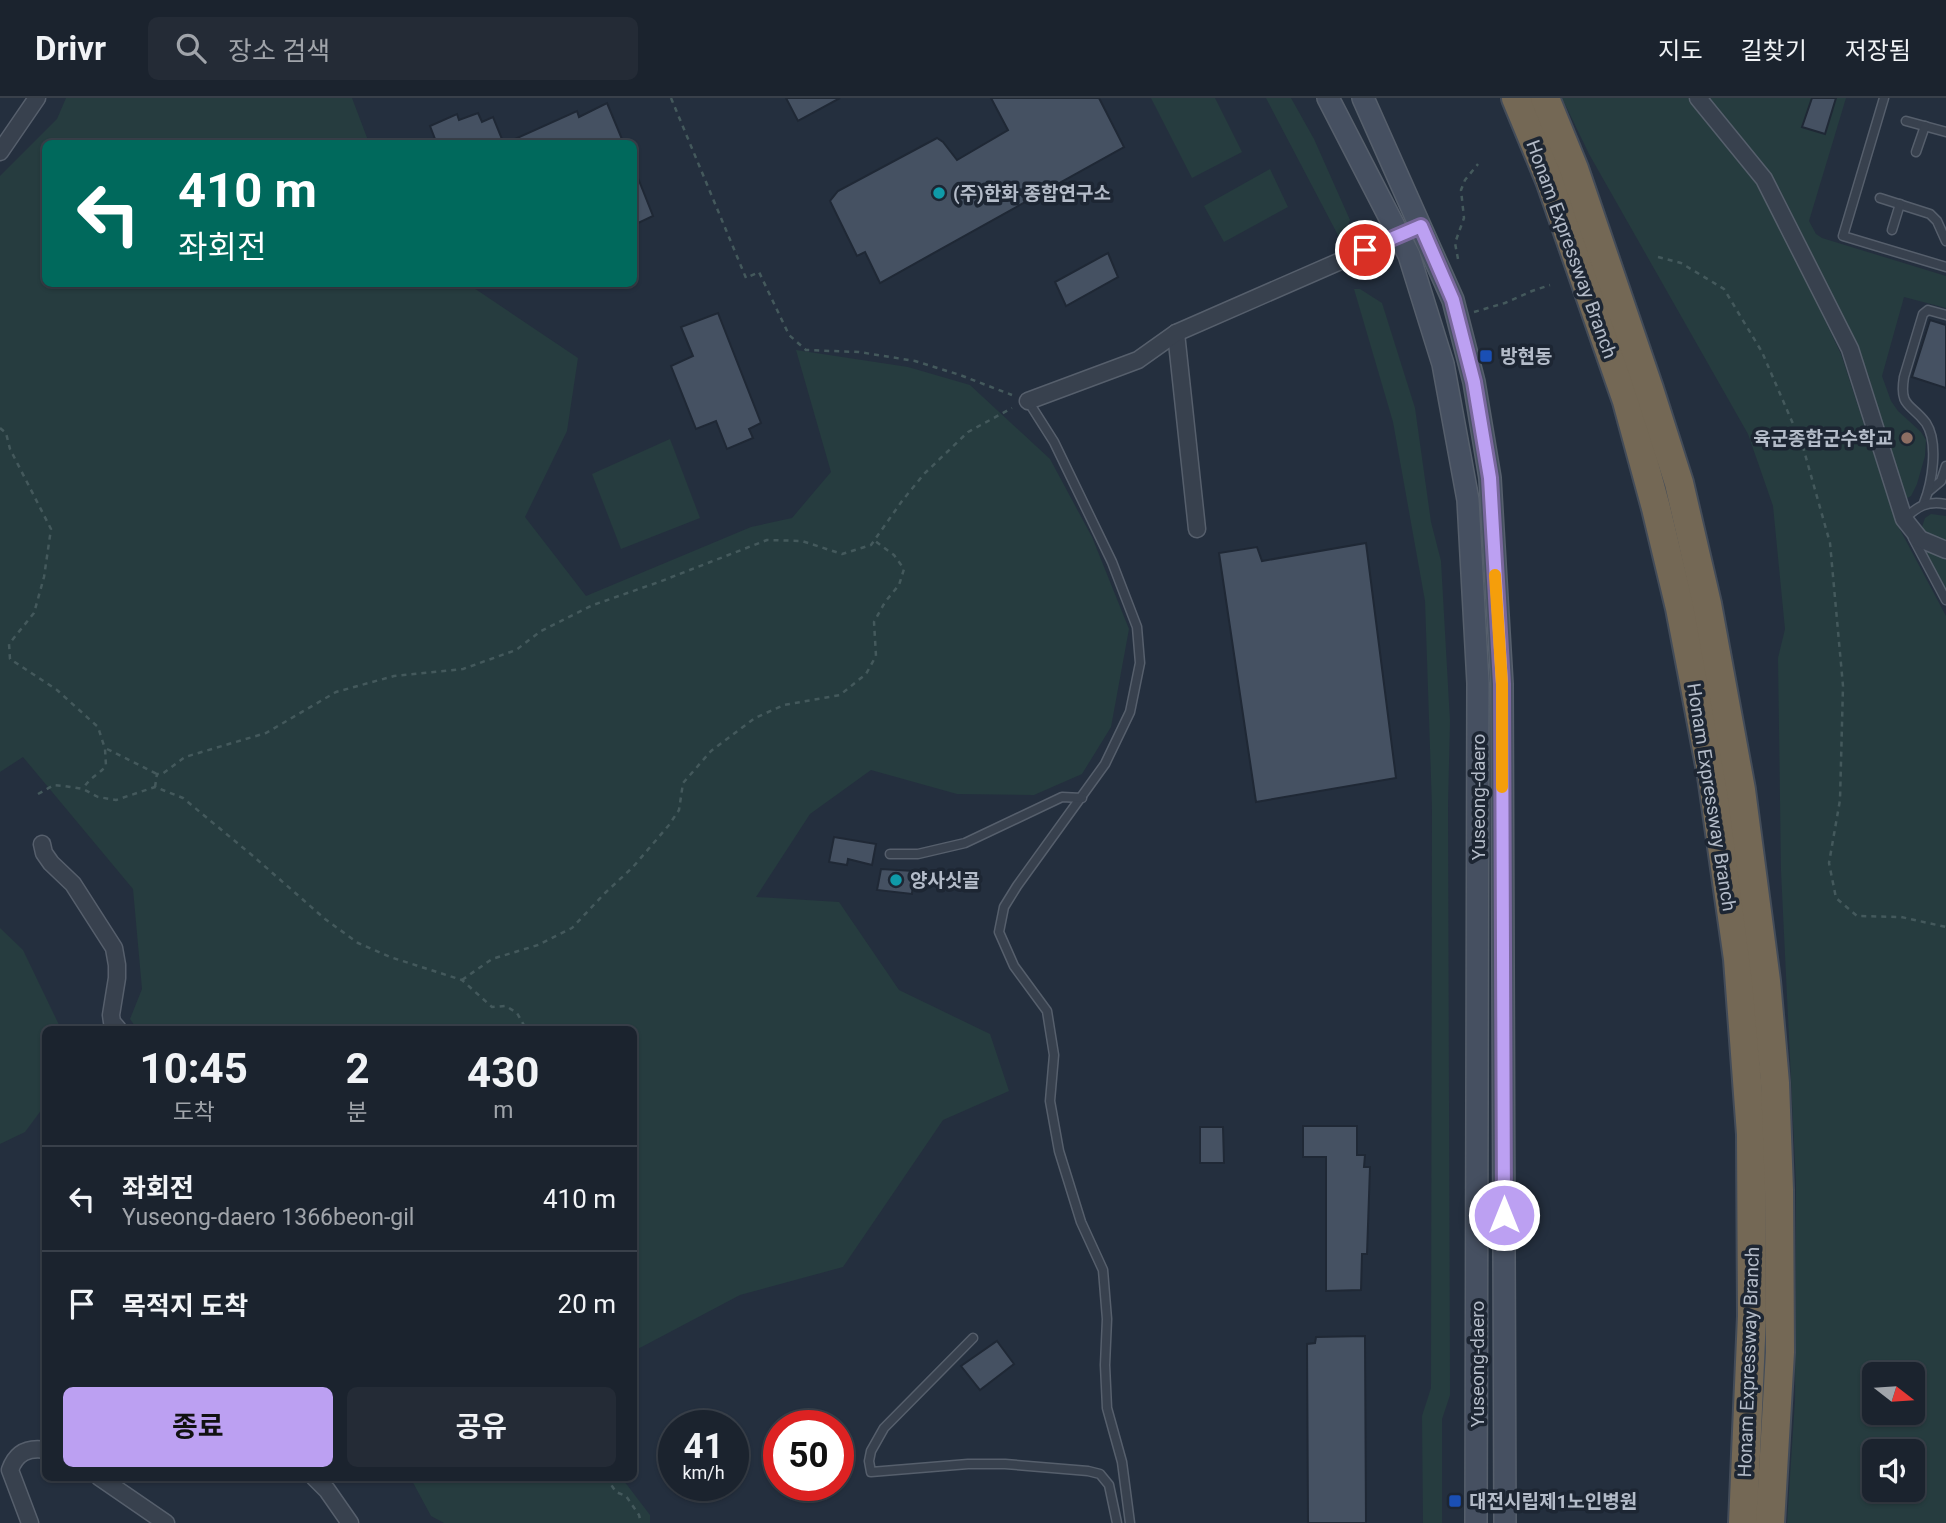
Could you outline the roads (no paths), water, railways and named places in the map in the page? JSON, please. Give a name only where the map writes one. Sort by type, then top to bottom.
[{"type":"highway","name":"Honam Expressway Branch","points":[[1516,98],[1549,180],[1627,401],[1680,608],[1712,776],[1738,959],[1751,1134],[1752,1316],[1743,1523]]},
{"type":"highway","name":"Honam Expressway Branch","points":[[1545,98],[1579,182],[1679,483],[1707,604],[1741,790],[1766,981],[1775,1083],[1780,1352],[1770,1523]]},
{"type":"main road","name":"Yuseong-daero","points":[[1328,98],[1409,255],[1443,363],[1468,500],[1478,683],[1476,1523]]},
{"type":"main road","name":"Yuseong-daero","points":[[1363,98],[1453,300],[1474,382],[1490,478],[1502,684],[1505,1523]]},
{"type":"street","points":[[0,152],[37,98]]},
{"type":"street","points":[[1698,98],[1764,178],[1850,349],[1904,519],[1920,539],[1946,551]]},
{"type":"street","points":[[1028,401],[1138,360],[1176,333],[1421,226]]},
{"type":"street","points":[[1176,333],[1197,529]]},
{"type":"street","points":[[42,844],[44,853],[73,884],[114,948],[117,978],[111,1015],[115,1026]]},
{"type":"street","points":[[30,1523],[10,1470],[16,1456],[32,1449],[42,1450]]},
{"type":"street","points":[[104,1481],[166,1523]]},
{"type":"street","points":[[318,1481],[350,1523]]},
{"type":"lane","points":[[1885,98],[1843,236],[1946,267]]},
{"type":"lane","points":[[1906,121],[1946,132]]},
{"type":"lane","points":[[1916,152],[1925,126]]},
{"type":"lane","points":[[1880,198],[1930,214],[1937,220],[1946,241]]},
{"type":"lane","points":[[1892,230],[1900,204]]},
{"type":"lane","points":[[1924,503],[1929,491],[1933,460],[1932,438],[1926,424],[1905,401],[1902,387],[1923,314],[1928,310],[1946,315]]},
{"type":"lane","points":[[1028,401],[1054,442],[1095,526],[1137,627],[1140,663],[1130,712],[1105,764],[1004,907],[999,932],[1014,966],[1047,1011],[1054,1055],[1050,1101],[1059,1151],[1081,1222],[1104,1270],[1107,1408],[1122,1462],[1130,1523]]},
{"type":"lane","points":[[1929,491],[1941,481],[1946,466]]},
{"type":"lane","points":[[1946,504],[1924,503],[1904,519],[1946,600]]},
{"type":"lane","points":[[890,854],[918,854],[965,843],[1062,797],[1082,798]]},
{"type":"lane","points":[[972,1338],[884,1428],[871,1451],[871,1472],[968,1464],[1005,1464],[1088,1471],[1100,1474],[1109,1485],[1117,1523]]},
{"type":"place","name":"(주)한화 종합연구소","points":[[939,193]]},
{"type":"place","name":"방현동","points":[[1486,356]]},
{"type":"place","name":"육군종합군수학교","points":[[1907,438]]},
{"type":"place","name":"양사싯골","points":[[896,880]]},
{"type":"place","name":"대전시립제1노인병원","points":[[1455,1501]]}]
